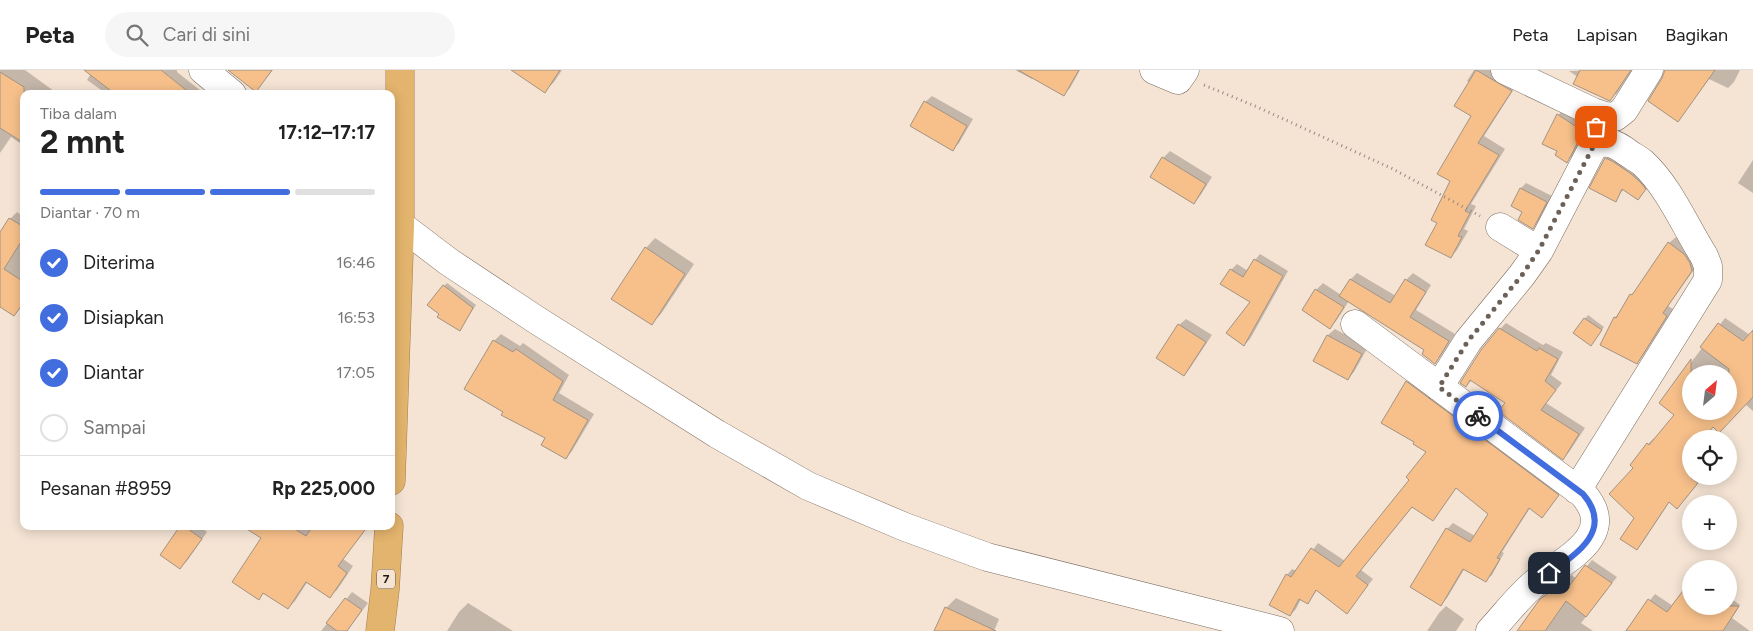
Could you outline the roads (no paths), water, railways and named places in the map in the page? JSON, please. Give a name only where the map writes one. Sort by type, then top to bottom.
[{"type":"highway","points":[[395,273],[400,70]]},
{"type":"highway","name":"7","points":[[380,631],[389,530]]},
{"type":"street","points":[[203,70],[227,90]]},
{"type":"street","points":[[1154,70],[1178,80],[1184,73]]},
{"type":"street","points":[[1505,70],[1593,112],[1615,117],[1624,110],[1649,70]]},
{"type":"street","points":[[1593,112],[1598,142]]},
{"type":"street","points":[[1439,387],[1468,341],[1522,275],[1539,250],[1593,147],[1598,142],[1606,142],[1620,147],[1642,163],[1666,190],[1704,256],[1709,274],[1708,280],[1577,490]]},
{"type":"street","points":[[396,221],[449,262],[543,324],[717,434],[808,486],[905,528],[987,557],[1280,631]]},
{"type":"street","points":[[1500,227],[1539,250]]},
{"type":"street","points":[[1355,324],[1577,490],[1590,502],[1595,513],[1595,526],[1590,539],[1576,554],[1530,588],[1490,631]]}]
